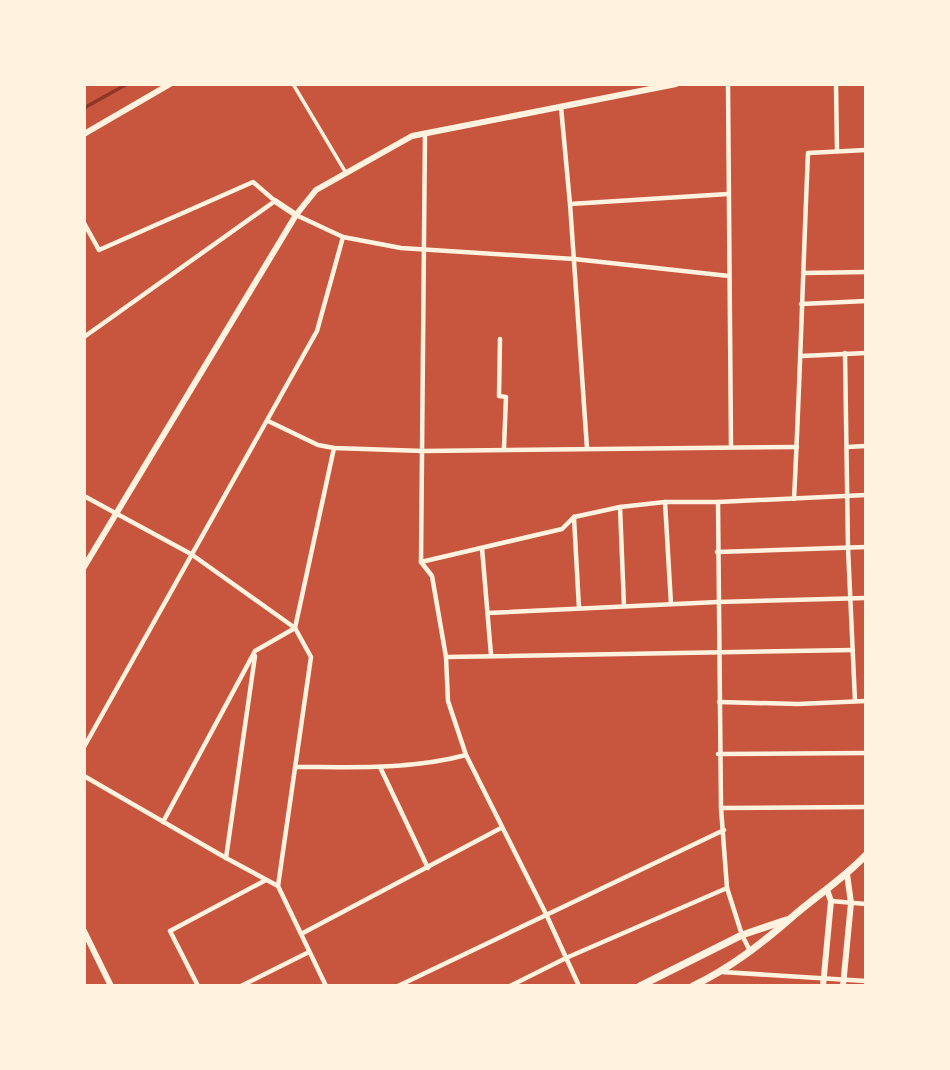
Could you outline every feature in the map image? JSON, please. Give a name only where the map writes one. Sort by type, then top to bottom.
[{"type":"main road","points":[[693,986],[751,952],[847,874],[866,855]]},
{"type":"main road","points":[[640,986],[742,935],[790,918]]},
{"type":"street","points":[[84,134],[170,84]]},
{"type":"street","points":[[293,84],[346,173]]},
{"type":"street","points":[[84,567],[296,215],[316,190],[412,136],[676,84]]},
{"type":"street","points":[[728,84],[731,447]]},
{"type":"street","points":[[836,84],[838,151]]},
{"type":"street","points":[[561,107],[587,448]]},
{"type":"street","points":[[425,134],[421,562],[432,576],[446,657],[448,701],[466,755],[579,986]]},
{"type":"street","points":[[794,499],[802,356],[801,304],[808,153],[866,150]]},
{"type":"street","points":[[84,223],[99,250],[253,182],[296,215],[343,237],[423,251],[574,259],[729,276]]},
{"type":"street","points":[[570,204],[728,194]]},
{"type":"street","points":[[84,337],[275,201]]},
{"type":"street","points":[[84,747],[317,331],[343,237]]},
{"type":"street","points":[[803,274],[866,272]]},
{"type":"street","points":[[801,304],[866,300]]},
{"type":"street","points":[[500,339],[499,396],[506,397],[504,448]]},
{"type":"street","points":[[845,353],[848,548],[855,701]]},
{"type":"street","points":[[802,356],[866,353]]},
{"type":"street","points":[[268,421],[318,445],[334,448],[423,451],[797,446]]},
{"type":"street","points":[[847,447],[866,446]]},
{"type":"street","points":[[163,822],[256,652],[295,628],[334,448]]},
{"type":"street","points":[[421,562],[562,529],[574,517],[620,507],[665,502],[866,495]]},
{"type":"street","points":[[84,496],[191,554],[295,628],[311,657],[278,886],[326,986]]},
{"type":"street","points":[[665,502],[671,604]]},
{"type":"street","points":[[718,502],[721,808],[727,888],[742,935],[751,952]]},
{"type":"street","points":[[620,507],[624,606]]},
{"type":"street","points":[[574,517],[579,608]]},
{"type":"street","points":[[482,547],[491,655]]},
{"type":"street","points":[[718,552],[866,547]]},
{"type":"street","points":[[488,613],[718,601],[866,598]]},
{"type":"street","points":[[446,657],[853,650]]},
{"type":"street","points":[[226,859],[256,652]]},
{"type":"street","points":[[719,702],[798,704],[866,701]]},
{"type":"street","points":[[719,754],[866,753]]},
{"type":"street","points":[[295,767],[435,764],[466,755]]},
{"type":"street","points":[[380,767],[428,868]]},
{"type":"street","points":[[84,776],[226,859],[278,886]]},
{"type":"street","points":[[721,808],[866,807]]},
{"type":"street","points":[[301,934],[501,828]]},
{"type":"street","points":[[398,986],[724,830]]},
{"type":"street","points":[[844,982],[850,903],[847,874]]},
{"type":"street","points":[[198,986],[170,931],[266,880]]},
{"type":"street","points":[[510,986],[566,958],[727,888]]},
{"type":"street","points":[[823,986],[831,901],[827,890]]},
{"type":"street","points":[[831,901],[866,904]]},
{"type":"street","points":[[84,931],[111,986]]},
{"type":"street","points":[[242,986],[309,952]]},
{"type":"street","points":[[721,972],[824,976],[844,982],[866,981]]},
{"type":"waterway","points":[[84,108],[127,84]]}]
